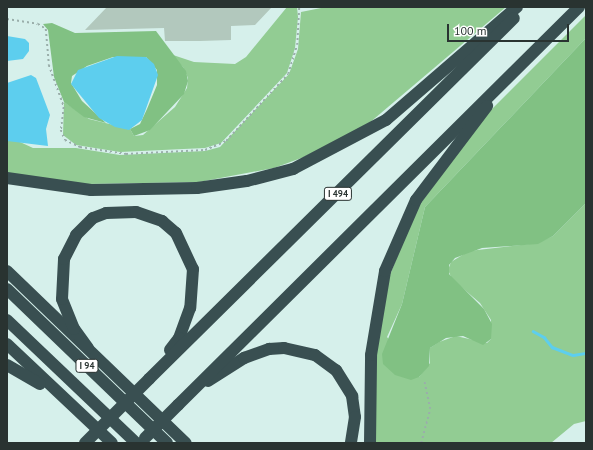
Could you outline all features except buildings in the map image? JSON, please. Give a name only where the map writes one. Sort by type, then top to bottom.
[{"type":"highway","points":[[7,178],[91,190],[197,188],[247,181],[293,168],[386,120],[517,7]]},
{"type":"highway","name":"I 494","points":[[149,379],[525,7]]},
{"type":"highway","points":[[140,443],[579,7]]},
{"type":"highway","points":[[370,443],[372,340],[378,302],[395,244],[432,175],[537,49]]},
{"type":"highway","points":[[85,443],[149,379],[179,338],[190,308],[193,269],[176,233],[162,221],[136,212],[106,213],[90,220],[70,243],[61,273],[61,295],[74,329],[88,348]]},
{"type":"highway","points":[[7,271],[186,443]]},
{"type":"highway","name":"I 94","points":[[7,290],[167,443]]},
{"type":"highway","name":"I 94","points":[[7,320],[136,443]]},
{"type":"highway","points":[[7,344],[112,443]]},
{"type":"highway","points":[[190,393],[260,351],[284,348],[305,351],[328,362],[347,385],[355,408],[351,443]]},
{"type":"highway","points":[[7,365],[68,402]]},
{"type":"path","points":[[7,19],[38,24],[46,29],[49,65],[64,107],[60,130],[64,140],[80,147],[130,154],[205,150],[226,141],[288,74],[297,45],[299,7]]},
{"type":"path","points":[[421,443],[430,409],[424,380]]},
{"type":"green space","points":[[287,7],[297,7],[298,17],[295,48],[287,73],[221,143],[205,148],[120,152],[76,145],[63,135],[64,102],[89,119],[130,129],[134,136],[143,135],[175,107],[187,88],[188,78],[183,67],[170,54],[194,62],[235,64],[246,57]]},
{"type":"green space","points":[[326,7],[506,7],[368,124],[304,157],[274,168],[199,182],[87,184],[7,175],[7,136],[33,148],[76,148],[120,155],[205,151],[220,147],[289,74],[298,49],[301,12]]},
{"type":"green space","points":[[586,15],[586,38],[425,207],[402,304],[387,337],[419,377],[430,363],[430,348],[439,342],[456,336],[487,343],[491,339],[491,320],[480,303],[452,279],[448,270],[451,262],[469,251],[538,243],[553,236],[586,203],[586,421],[574,424],[551,443],[375,443],[374,367],[388,280],[415,211],[484,117]]},
{"type":"green space","points":[[52,23],[75,33],[156,31],[186,71],[188,81],[184,94],[150,130],[134,136],[130,129],[140,124],[147,109],[157,85],[157,70],[146,57],[113,57],[87,66],[72,76],[71,83],[82,101],[106,123],[84,117],[64,102],[54,77],[48,30],[43,24]]},
{"type":"green space","points":[[586,38],[586,203],[553,236],[538,244],[482,248],[455,258],[449,265],[449,274],[484,309],[492,324],[491,339],[483,345],[463,336],[446,338],[430,348],[429,366],[419,377],[411,380],[395,375],[383,364],[382,354],[402,304],[425,207]]},
{"type":"water","points":[[7,36],[25,39],[29,43],[29,51],[23,59],[7,61]]},
{"type":"water","points":[[117,56],[146,57],[154,64],[158,75],[142,120],[129,130],[115,127],[99,118],[71,84],[78,70]]},
{"type":"water","points":[[31,75],[36,78],[50,115],[46,129],[48,146],[7,141],[7,83]]},
{"type":"waterway","points":[[533,331],[544,337],[552,347],[573,355],[586,353]]}]
